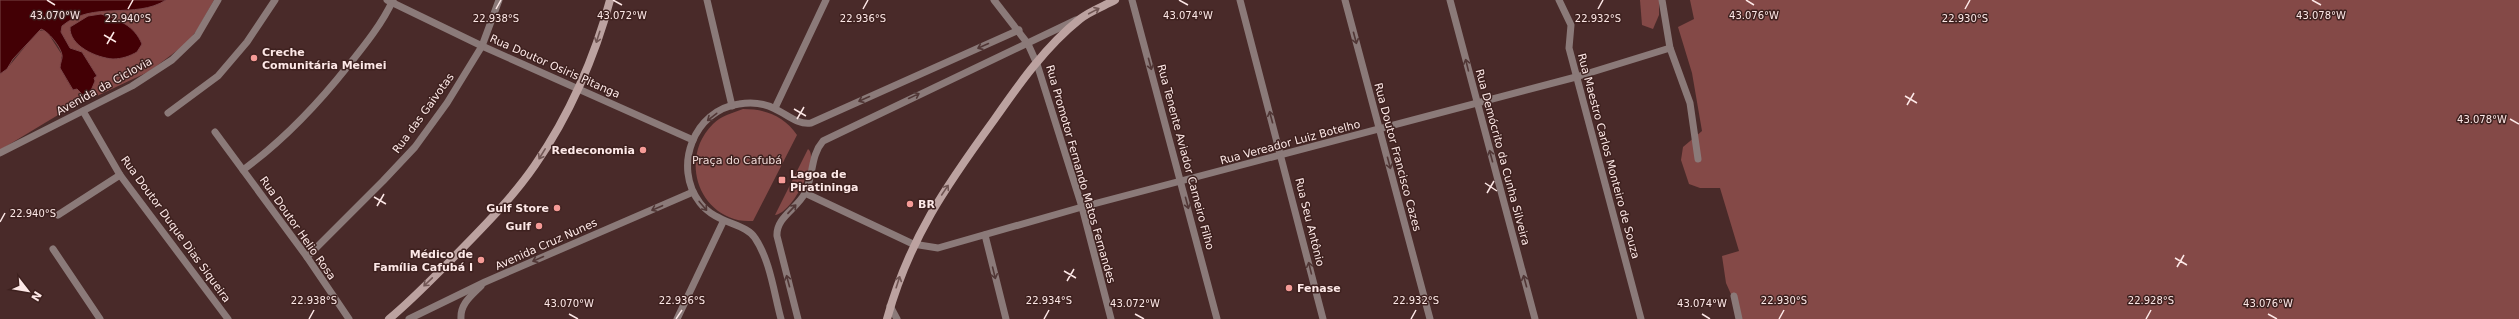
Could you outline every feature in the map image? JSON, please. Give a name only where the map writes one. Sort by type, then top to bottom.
[{"type":"main road","points":[[390,319],[488,222],[511,196],[543,153],[578,87],[596,44],[610,0]]},
{"type":"main road","points":[[887,319],[890,306],[913,244],[953,178],[1001,109],[1050,48],[1081,18],[1115,0]]},
{"type":"street","name":"Avenida da Ciclovia","points":[[0,153],[132,86],[172,60],[197,36],[218,0]]},
{"type":"street","points":[[168,113],[218,76],[247,42],[275,0]]},
{"type":"street","name":"Rua das Gaivotas","points":[[307,257],[415,147],[447,103],[482,46],[499,0]]},
{"type":"street","points":[[707,0],[732,106]]},
{"type":"street","points":[[775,108],[826,0]]},
{"type":"street","name":"Rua Promotor Fernando Matos Fernandes","points":[[994,0],[1019,30],[1038,64],[1082,207],[1111,319]]},
{"type":"street","name":"Rua Tenente Aviador Carneiro Filho","points":[[1132,0],[1217,319]]},
{"type":"street","name":"Rua Seu Antônio","points":[[1240,0],[1323,319]]},
{"type":"street","name":"Rua Doutor Francisco Cazes","points":[[1345,0],[1430,319]]},
{"type":"street","name":"Rua Demócrito da Cunha Silveira","points":[[1450,0],[1476,103],[1535,319]]},
{"type":"street","name":"Rua Maestro Carlos Monteiro de Souza","points":[[1559,0],[1570,25],[1569,48],[1576,77],[1641,319]]},
{"type":"street","points":[[1662,0],[1670,48],[1690,103],[1698,159]]},
{"type":"street","points":[[243,170],[283,138],[323,97],[362,50],[391,1]]},
{"type":"street","name":"Rua Doutor Osiris Pitanga","points":[[391,1],[482,46],[578,87],[693,140]]},
{"type":"street","points":[[798,319],[777,236],[779,223],[805,194],[818,147],[830,136],[1081,18]]},
{"type":"street","points":[[781,319],[762,252],[754,236],[748,231],[723,222],[706,210],[693,192],[687,166],[693,140],[700,128],[712,116],[732,106],[749,103],[775,108],[800,122],[816,121],[1019,30]]},
{"type":"street","name":"Rua Vereador Luiz Botelho","points":[[805,194],[913,244],[938,248],[1082,207],[1181,182],[1281,154],[1380,130],[1576,77],[1670,48]]},
{"type":"street","name":"Rua Doutor Duque Dias Siqueira","points":[[84,111],[120,175],[228,319]]},
{"type":"street","name":"Rua Doutor Helio Rosa","points":[[215,132],[307,257],[349,319]]},
{"type":"street","points":[[58,215],[120,175]]},
{"type":"street","name":"Avenida Cruz Nunes","points":[[409,319],[485,282],[693,192]]},
{"type":"street","points":[[677,319],[723,222]]},
{"type":"street","points":[[985,235],[1006,319]]},
{"type":"street","points":[[53,249],[100,319]]},
{"type":"street","points":[[461,319],[461,312],[464,304],[485,282]]},
{"type":"street","points":[[1734,296],[1739,319]]},
{"type":"street","points":[[890,306],[897,319]]},
{"type":"green space","points":[[166,0],[214,0],[197,30],[187,43],[150,71],[63,112],[0,150],[0,74],[10,65],[38,31],[46,30],[62,55],[61,65],[63,73],[73,90],[77,88],[87,98],[95,81],[94,77],[97,76],[82,52],[70,48],[61,32],[62,26],[74,18],[87,14],[141,9],[154,6]]},
{"type":"green space","points":[[1640,0],[1659,0],[1659,15],[1653,29],[1642,25]]},
{"type":"green space","points":[[1690,0],[2519,0],[2519,319],[1742,319],[1726,283],[1722,256],[1739,251],[1720,188],[1700,188],[1689,184],[1681,160],[1683,147],[1702,131],[1692,73],[1678,27],[1694,19]]},
{"type":"green space","name":"Praça do Cafubá","points":[[743,109],[759,110],[774,115],[792,128],[797,135],[753,221],[736,220],[720,212],[709,203],[701,191],[697,178],[696,163],[698,149],[704,136],[713,124],[720,119]]},
{"type":"green space","points":[[808,149],[811,154],[810,162],[808,173],[803,184],[789,205],[782,212],[775,215]]},
{"type":"shaded area","points":[[0,0],[166,0],[154,6],[141,9],[87,14],[74,18],[62,26],[61,32],[70,48],[82,52],[97,76],[94,78],[95,81],[90,93],[91,97],[87,99],[77,89],[73,90],[60,68],[62,56],[57,44],[44,30],[41,29],[13,59],[7,69],[0,74]]},
{"type":"shaded area","points":[[101,14],[120,21],[135,32],[142,44],[137,52],[126,57],[113,59],[107,58],[85,50],[74,40],[70,27],[88,16]]},
{"type":"place","name":"Creche Comunitária Meimei","points":[[254,58]]},
{"type":"place","name":"Redeconomia","points":[[643,150]]},
{"type":"place","name":"Lagoa de Piratininga","points":[[782,180]]},
{"type":"place","name":"BR","points":[[910,204]]},
{"type":"place","name":"Gulf Store","points":[[557,208]]},
{"type":"place","name":"Gulf","points":[[539,226]]},
{"type":"place","name":"Médico de Família Cafubá I","points":[[481,260]]},
{"type":"place","name":"Fenase","points":[[1289,288]]}]
